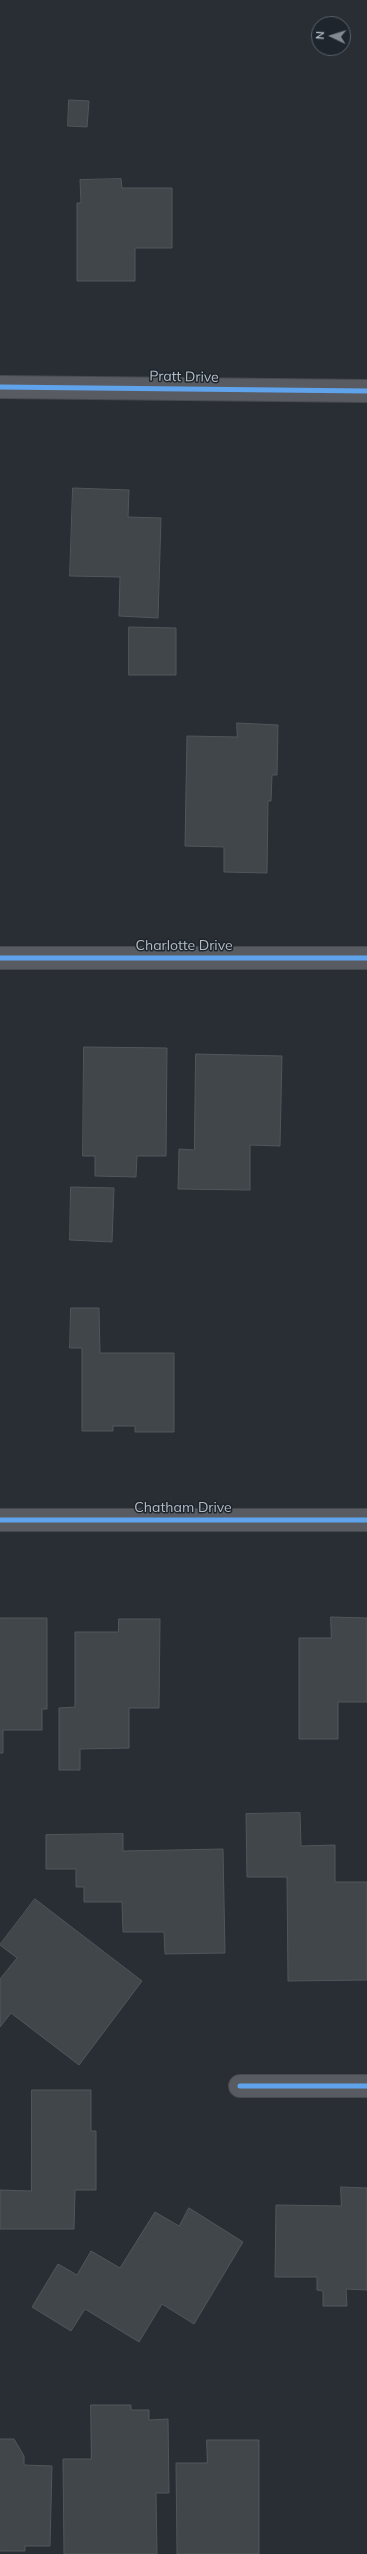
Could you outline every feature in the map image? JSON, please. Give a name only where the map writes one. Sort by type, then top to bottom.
[{"type":"street","name":"Pratt Drive","points":[[0,387],[367,391]]},
{"type":"street","name":"Charlotte Drive","points":[[0,958],[367,958]]},
{"type":"street","name":"Chatham Drive","points":[[0,1520],[367,1520]]},
{"type":"street","points":[[240,2086],[367,2086]]},
{"type":"building","points":[[69,100],[89,101],[87,127],[68,126]]},
{"type":"building","points":[[121,179],[122,188],[172,188],[172,248],[135,248],[135,281],[77,281],[77,203],[81,203],[80,180]]},
{"type":"building","points":[[73,488],[129,490],[128,517],[161,518],[158,618],[119,616],[120,577],[70,576]]},
{"type":"building","points":[[129,627],[176,628],[176,675],[129,675]]},
{"type":"building","points":[[237,723],[278,725],[277,775],[272,775],[271,801],[268,801],[267,873],[224,872],[224,847],[185,846],[187,736],[237,737]]},
{"type":"building","points":[[84,1047],[167,1048],[166,1156],[137,1156],[136,1177],[95,1176],[95,1156],[83,1156]]},
{"type":"building","points":[[196,1054],[282,1056],[280,1146],[250,1145],[250,1190],[178,1189],[179,1149],[194,1150]]},
{"type":"building","points":[[71,1187],[114,1188],[112,1242],[70,1240]]},
{"type":"building","points":[[71,1308],[99,1308],[100,1353],[174,1353],[174,1432],[135,1432],[135,1426],[113,1426],[113,1431],[82,1431],[82,1348],[70,1348]]},
{"type":"building","points":[[331,1617],[367,1618],[367,1702],[338,1702],[338,1739],[299,1739],[299,1638],[331,1638]]},
{"type":"building","points":[[0,1618],[47,1618],[47,1709],[42,1709],[42,1730],[3,1730],[3,1753],[0,1753]]},
{"type":"building","points":[[119,1619],[160,1619],[159,1708],[129,1708],[129,1748],[80,1749],[80,1770],[59,1770],[59,1708],[75,1707],[75,1632],[118,1632]]},
{"type":"building","points":[[300,1813],[301,1846],[335,1845],[335,1882],[367,1882],[367,1980],[288,1981],[287,1877],[247,1877],[246,1814]]},
{"type":"building","points":[[123,1834],[123,1851],[223,1849],[225,1953],[165,1954],[164,1932],[123,1932],[122,1902],[84,1902],[84,1887],[76,1887],[76,1869],[46,1869],[46,1835]]},
{"type":"building","points":[[35,1899],[142,1981],[79,2065],[11,2013],[0,2027],[0,1979],[17,1958],[0,1945]]},
{"type":"building","points":[[32,2090],[91,2090],[91,2131],[96,2131],[96,2190],[75,2190],[74,2229],[0,2229],[0,2190],[31,2191]]},
{"type":"building","points":[[341,2187],[367,2188],[367,2290],[346,2289],[347,2306],[323,2306],[323,2291],[317,2290],[317,2277],[275,2277],[276,2205],[341,2206]]},
{"type":"building","points":[[189,2208],[243,2242],[194,2324],[162,2304],[139,2342],[85,2309],[71,2331],[32,2307],[58,2264],[77,2275],[91,2251],[120,2268],[155,2212],[179,2226]]},
{"type":"building","points":[[91,2405],[131,2405],[131,2410],[149,2410],[149,2420],[168,2419],[169,2493],[156,2493],[157,2554],[64,2554],[63,2459],[91,2459]]},
{"type":"building","points":[[0,2439],[14,2439],[24,2456],[24,2465],[52,2466],[50,2546],[25,2546],[25,2551],[0,2551]]},
{"type":"building","points":[[207,2440],[259,2440],[259,2554],[177,2554],[176,2463],[207,2463]]},
{"type":"cycle path","points":[[0,387],[367,391]]},
{"type":"cycle path","points":[[0,958],[367,958]]},
{"type":"cycle path","points":[[0,1520],[367,1520]]},
{"type":"cycle path","points":[[240,2086],[367,2086]]}]
